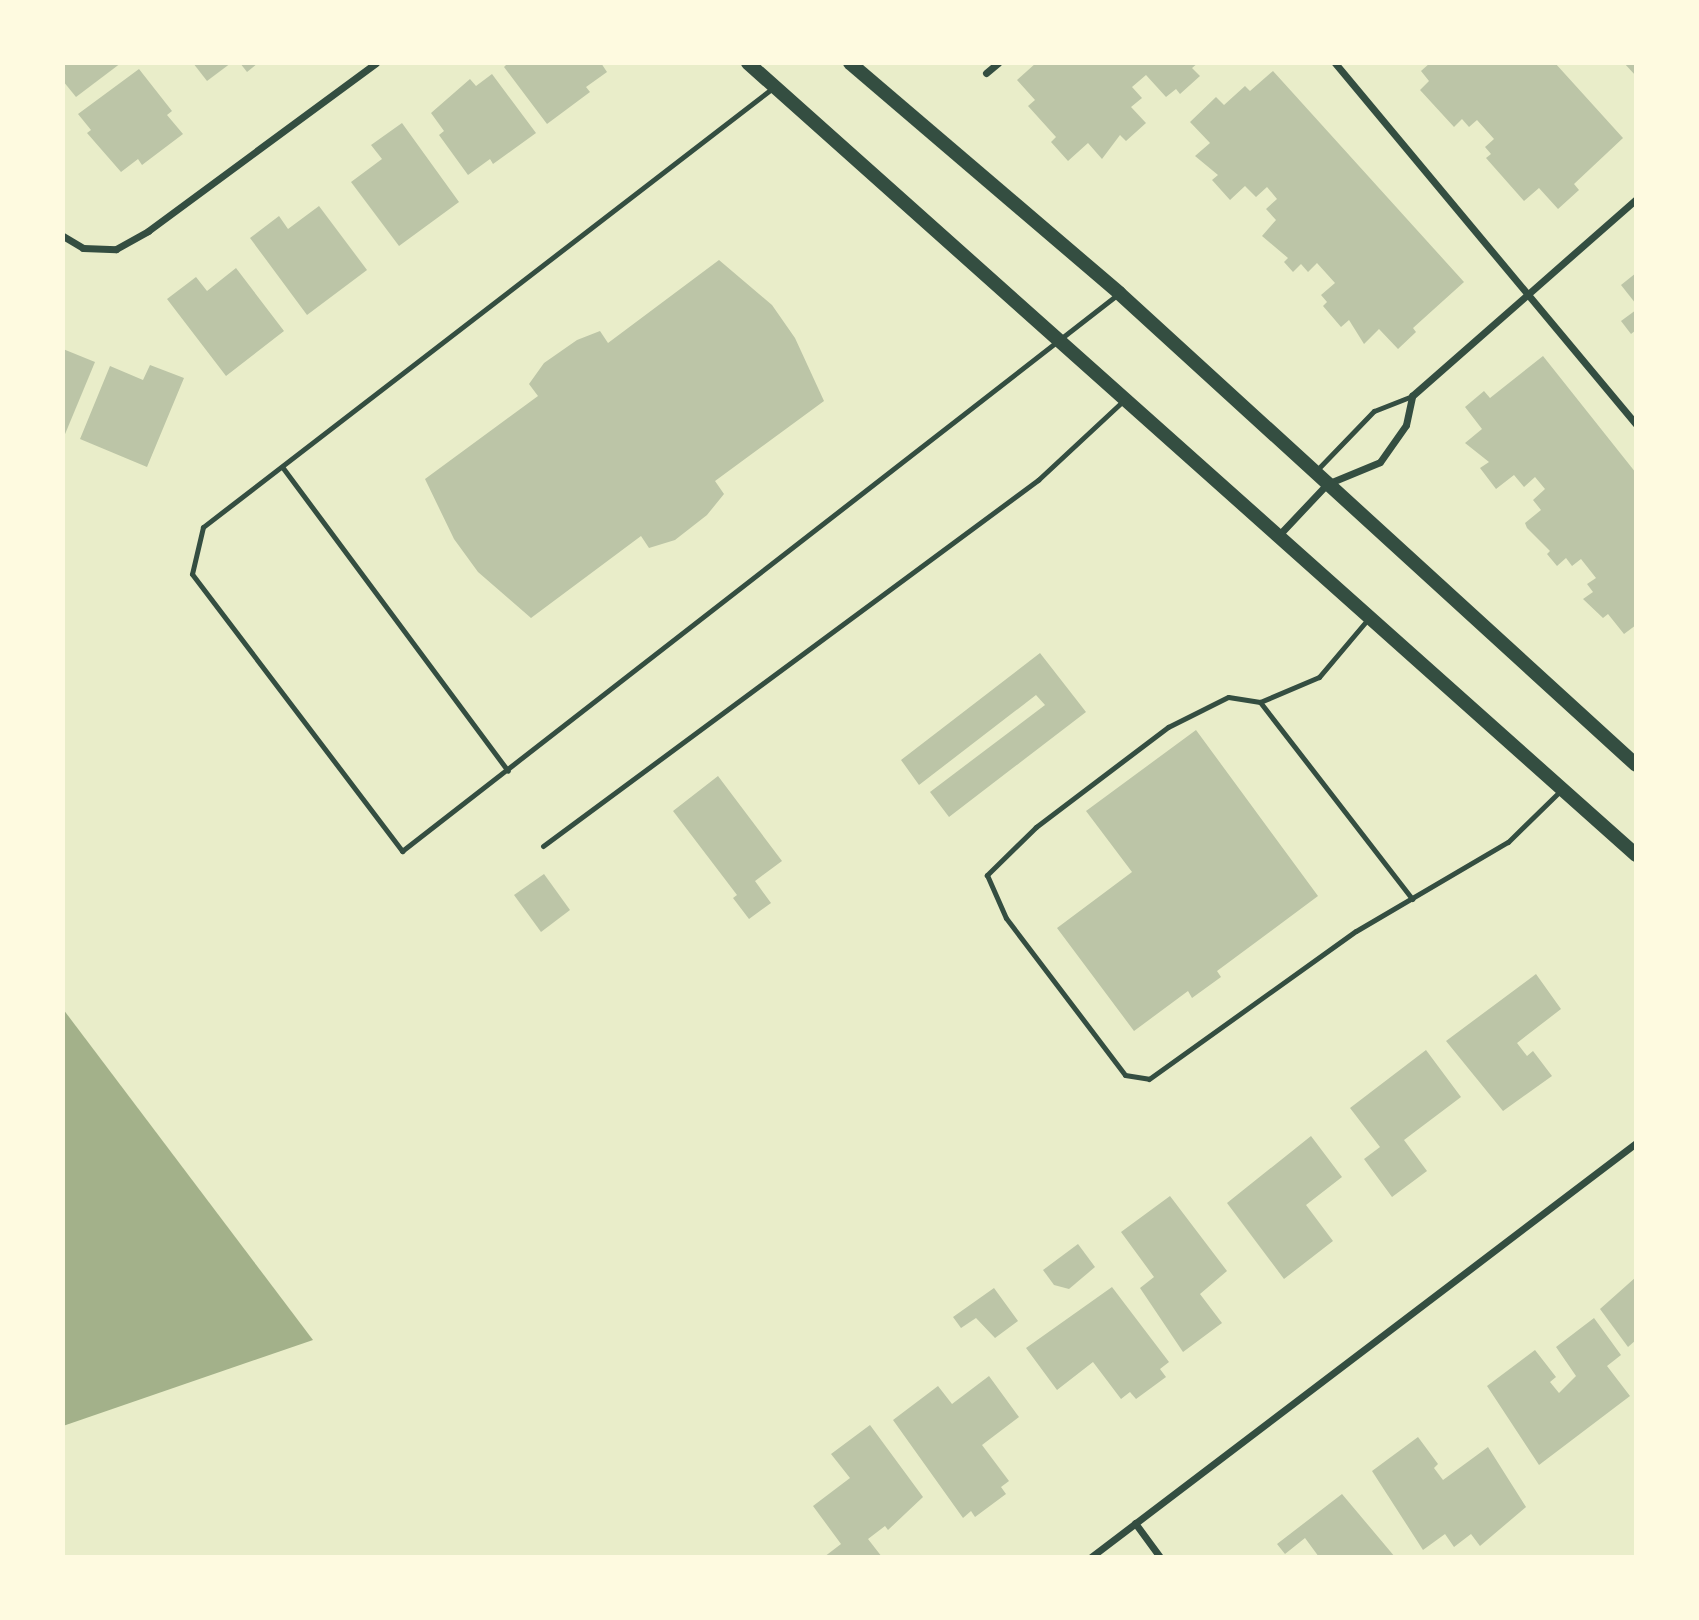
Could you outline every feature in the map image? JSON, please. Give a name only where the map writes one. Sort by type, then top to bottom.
[{"type":"main road","points":[[748,63],[1059,337],[1560,791],[1636,855]]},
{"type":"main road","points":[[850,63],[1119,293],[1636,765]]},
{"type":"street","points":[[986,73],[998,63]]},
{"type":"street","points":[[1335,63],[1530,291],[1636,424]]},
{"type":"street","points":[[63,236],[83,248],[116,249],[148,231],[372,64]]},
{"type":"street","points":[[1278,536],[1327,484],[1380,462],[1406,425],[1412,396],[1636,199]]},
{"type":"street","points":[[1091,1557],[1636,1143]]},
{"type":"street","points":[[1135,1523],[1160,1557]]},
{"type":"lane","points":[[774,87],[203,527],[192,574],[402,851],[508,771],[1059,337],[1119,293]]},
{"type":"lane","points":[[1315,472],[1374,411],[1412,396]]},
{"type":"lane","points":[[543,846],[1038,480],[1126,398]]},
{"type":"lane","points":[[283,468],[508,771]]},
{"type":"lane","points":[[1370,616],[1319,677],[1260,702],[1228,697],[1168,727],[1037,827],[986,875],[1006,918],[1125,1075],[1149,1079],[1356,931],[1507,842],[1560,791]]},
{"type":"lane","points":[[1260,702],[1412,899]]},
{"type":"shaded area","points":[[63,1009],[313,1340],[63,1426]]},
{"type":"building","points":[[63,63],[121,63],[76,97],[63,81]]},
{"type":"building","points":[[193,63],[231,63],[207,81]]},
{"type":"building","points":[[240,63],[258,63],[247,72]]},
{"type":"building","points":[[508,63],[601,63],[607,72],[586,87],[590,92],[547,124],[504,67]]},
{"type":"building","points":[[1036,63],[1198,63],[1192,68],[1200,76],[1180,94],[1176,89],[1166,97],[1146,75],[1132,87],[1142,98],[1131,107],[1146,123],[1126,141],[1120,135],[1102,159],[1088,143],[1068,161],[1051,142],[1056,137],[1028,106],[1035,100],[1017,80]]},
{"type":"building","points":[[1430,63],[1555,63],[1623,138],[1574,184],[1579,190],[1558,209],[1539,188],[1524,201],[1486,158],[1491,154],[1485,147],[1494,139],[1477,120],[1469,127],[1462,119],[1454,127],[1420,90],[1429,81],[1421,71]]},
{"type":"building","points":[[1624,63],[1636,63],[1636,76]]},
{"type":"building","points":[[139,69],[172,111],[167,115],[183,134],[142,165],[138,159],[121,172],[87,133],[91,130],[78,114]]},
{"type":"building","points":[[1273,71],[1464,282],[1413,328],[1416,332],[1398,349],[1379,329],[1364,344],[1349,320],[1341,327],[1323,306],[1327,302],[1321,295],[1335,283],[1317,263],[1308,272],[1301,264],[1293,272],[1284,262],[1288,258],[1262,236],[1276,220],[1266,209],[1277,199],[1267,187],[1256,197],[1245,186],[1230,200],[1212,180],[1218,175],[1195,156],[1210,143],[1190,122],[1216,97],[1224,105],[1245,86],[1250,91]]},
{"type":"building","points":[[492,74],[536,133],[493,164],[490,159],[468,175],[439,135],[444,131],[431,113],[470,79],[476,86]]},
{"type":"building","points":[[402,123],[459,202],[399,246],[351,182],[382,159],[371,145]]},
{"type":"building","points":[[319,206],[367,270],[307,315],[250,238],[279,216],[288,229]]},
{"type":"building","points":[[719,260],[772,305],[795,338],[824,401],[715,481],[724,494],[707,515],[675,540],[649,548],[641,536],[531,618],[478,572],[454,539],[425,479],[538,396],[529,384],[544,363],[577,340],[600,331],[608,343]]},
{"type":"building","points":[[236,268],[284,331],[226,376],[167,299],[196,277],[207,291]]},
{"type":"building","points":[[1636,273],[1636,304],[1621,285]]},
{"type":"building","points":[[1636,310],[1636,330],[1631,334],[1621,321]]},
{"type":"building","points":[[63,349],[95,362],[63,439]]},
{"type":"building","points":[[1543,356],[1636,473],[1636,625],[1624,634],[1608,614],[1603,618],[1583,599],[1593,592],[1587,584],[1596,578],[1581,559],[1572,566],[1566,558],[1557,566],[1547,554],[1550,551],[1527,528],[1525,523],[1541,510],[1533,500],[1545,489],[1535,477],[1524,487],[1514,475],[1496,489],[1480,468],[1489,462],[1465,443],[1482,429],[1465,407],[1484,391],[1490,398]]},
{"type":"building","points":[[150,365],[184,378],[147,467],[80,439],[110,366],[143,380]]},
{"type":"building","points":[[1040,653],[1086,712],[949,817],[930,792],[1045,705],[1036,695],[919,785],[901,760]]},
{"type":"building","points":[[1196,730],[1318,896],[1217,971],[1221,977],[1192,998],[1188,991],[1134,1031],[1057,928],[1132,872],[1086,811]]},
{"type":"building","points":[[718,776],[782,861],[755,881],[771,903],[749,919],[733,898],[737,895],[673,811]]},
{"type":"building","points":[[544,874],[570,910],[541,932],[514,895]]},
{"type":"building","points":[[1536,974],[1561,1009],[1517,1043],[1527,1056],[1533,1051],[1552,1076],[1503,1111],[1446,1041]]},
{"type":"building","points":[[1426,1050],[1461,1097],[1404,1140],[1427,1171],[1392,1197],[1364,1159],[1380,1147],[1350,1108]]},
{"type":"building","points":[[1311,1136],[1342,1177],[1306,1205],[1333,1241],[1284,1279],[1227,1203]]},
{"type":"building","points":[[1170,1196],[1227,1271],[1200,1294],[1222,1323],[1183,1352],[1140,1288],[1154,1277],[1121,1232]]},
{"type":"building","points":[[1078,1244],[1095,1267],[1069,1289],[1054,1285],[1043,1270]]},
{"type":"building","points":[[1636,1277],[1636,1340],[1628,1347],[1600,1309]]},
{"type":"building","points":[[1112,1287],[1169,1362],[1160,1369],[1166,1377],[1136,1399],[1130,1392],[1121,1399],[1093,1362],[1057,1390],[1026,1348]]},
{"type":"building","points":[[994,1288],[1018,1321],[995,1338],[976,1318],[961,1328],[953,1317]]},
{"type":"building","points":[[1594,1318],[1621,1355],[1607,1366],[1630,1396],[1539,1465],[1487,1386],[1535,1350],[1556,1377],[1550,1382],[1559,1393],[1576,1376],[1556,1347]]},
{"type":"building","points":[[989,1376],[1019,1417],[982,1445],[1009,1481],[1001,1487],[1006,1494],[975,1517],[971,1511],[963,1518],[893,1420],[938,1386],[952,1404]]},
{"type":"building","points":[[870,1425],[923,1497],[888,1530],[885,1526],[868,1539],[882,1557],[824,1557],[841,1544],[813,1506],[850,1478],[831,1454]]},
{"type":"building","points":[[1418,1437],[1438,1464],[1434,1468],[1443,1480],[1488,1447],[1526,1507],[1480,1546],[1471,1534],[1454,1547],[1445,1534],[1423,1550],[1372,1471]]},
{"type":"building","points":[[1342,1494],[1395,1557],[1319,1557],[1305,1538],[1285,1554],[1277,1544]]}]
